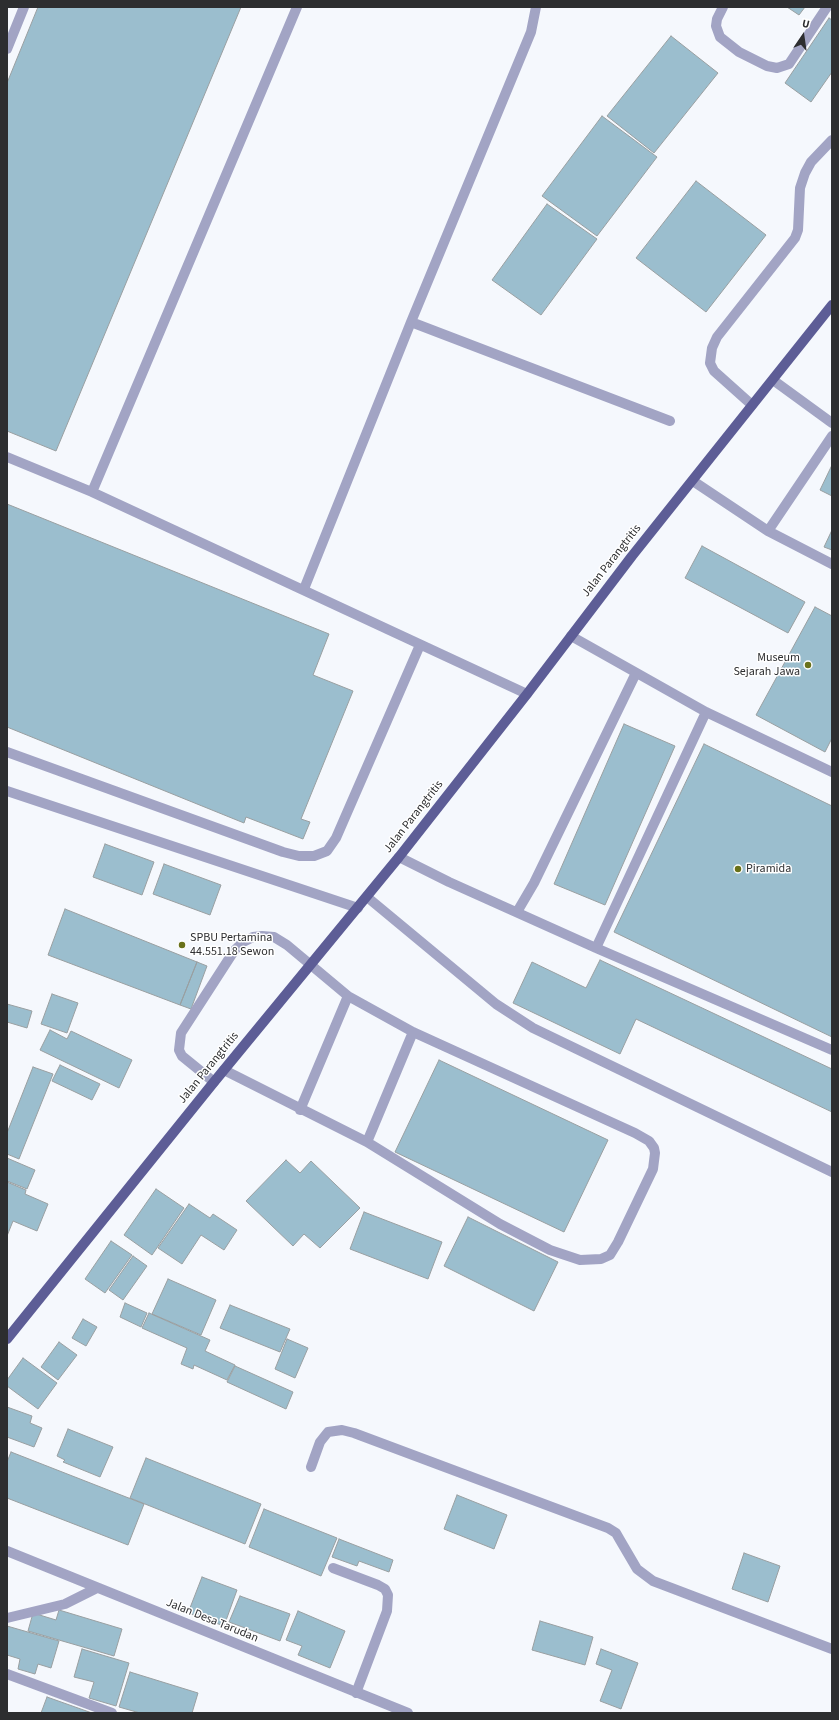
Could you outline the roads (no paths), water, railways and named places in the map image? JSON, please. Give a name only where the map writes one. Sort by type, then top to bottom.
[{"type":"main road","name":"Jalan Parangtritis","points":[[7,1339],[214,1082],[400,856],[527,694],[632,556],[832,304]]},
{"type":"street","points":[[7,49],[24,7]]},
{"type":"street","points":[[92,492],[297,7]]},
{"type":"street","points":[[304,589],[411,322],[530,32],[536,7]]},
{"type":"street","points":[[723,7],[717,19],[716,26],[720,37],[739,52],[767,66],[777,68],[789,64],[827,7]]},
{"type":"street","points":[[752,404],[714,371],[710,363],[712,348],[717,337],[796,238],[798,230],[800,188],[805,173],[811,162],[832,140]]},
{"type":"street","points":[[411,322],[670,421]]},
{"type":"street","points":[[773,380],[832,423]]},
{"type":"street","points":[[768,531],[832,436]]},
{"type":"street","points":[[7,457],[92,492],[304,589],[420,645],[527,694]]},
{"type":"street","points":[[693,480],[768,531],[832,564]]},
{"type":"street","points":[[571,636],[706,712],[832,772]]},
{"type":"street","points":[[7,752],[283,852],[299,856],[314,856],[327,851],[336,838],[420,645]]},
{"type":"street","points":[[517,912],[534,884],[636,673]]},
{"type":"street","points":[[596,948],[706,712]]},
{"type":"street","points":[[7,791],[358,908]]},
{"type":"street","points":[[400,856],[596,948],[832,1050]]},
{"type":"street","points":[[367,897],[496,1004],[533,1028],[832,1172]]},
{"type":"street","points":[[214,1082],[182,1056],[178,1050],[178,1042],[181,1033],[234,951],[243,942],[253,937],[274,937],[287,945],[348,996],[413,1032],[635,1133],[649,1141],[654,1148],[653,1169],[618,1242],[610,1255],[601,1259],[580,1260],[550,1250],[500,1224],[367,1142],[300,1110],[224,1070]]},
{"type":"street","points":[[300,1110],[348,996]]},
{"type":"street","points":[[367,1142],[413,1032]]},
{"type":"street","points":[[312,1467],[320,1442],[328,1432],[342,1430],[354,1434],[608,1528],[616,1533],[637,1569],[653,1581],[832,1649]]},
{"type":"street","name":"Jalan Desa Tarudan","points":[[7,1551],[408,1713]]},
{"type":"street","points":[[333,1568],[378,1585],[385,1589],[388,1595],[389,1603],[387,1611],[356,1693]]},
{"type":"street","points":[[7,1618],[65,1604],[97,1588]]},
{"type":"street","points":[[7,1674],[112,1713]]},
{"type":"place","name":"Museum Sejarah Jawa","points":[[808,665]]},
{"type":"place","name":"Piramida","points":[[738,869]]},
{"type":"place","name":"SPBU Pertamina 44.551.18 Sewon","points":[[182,945]]}]
